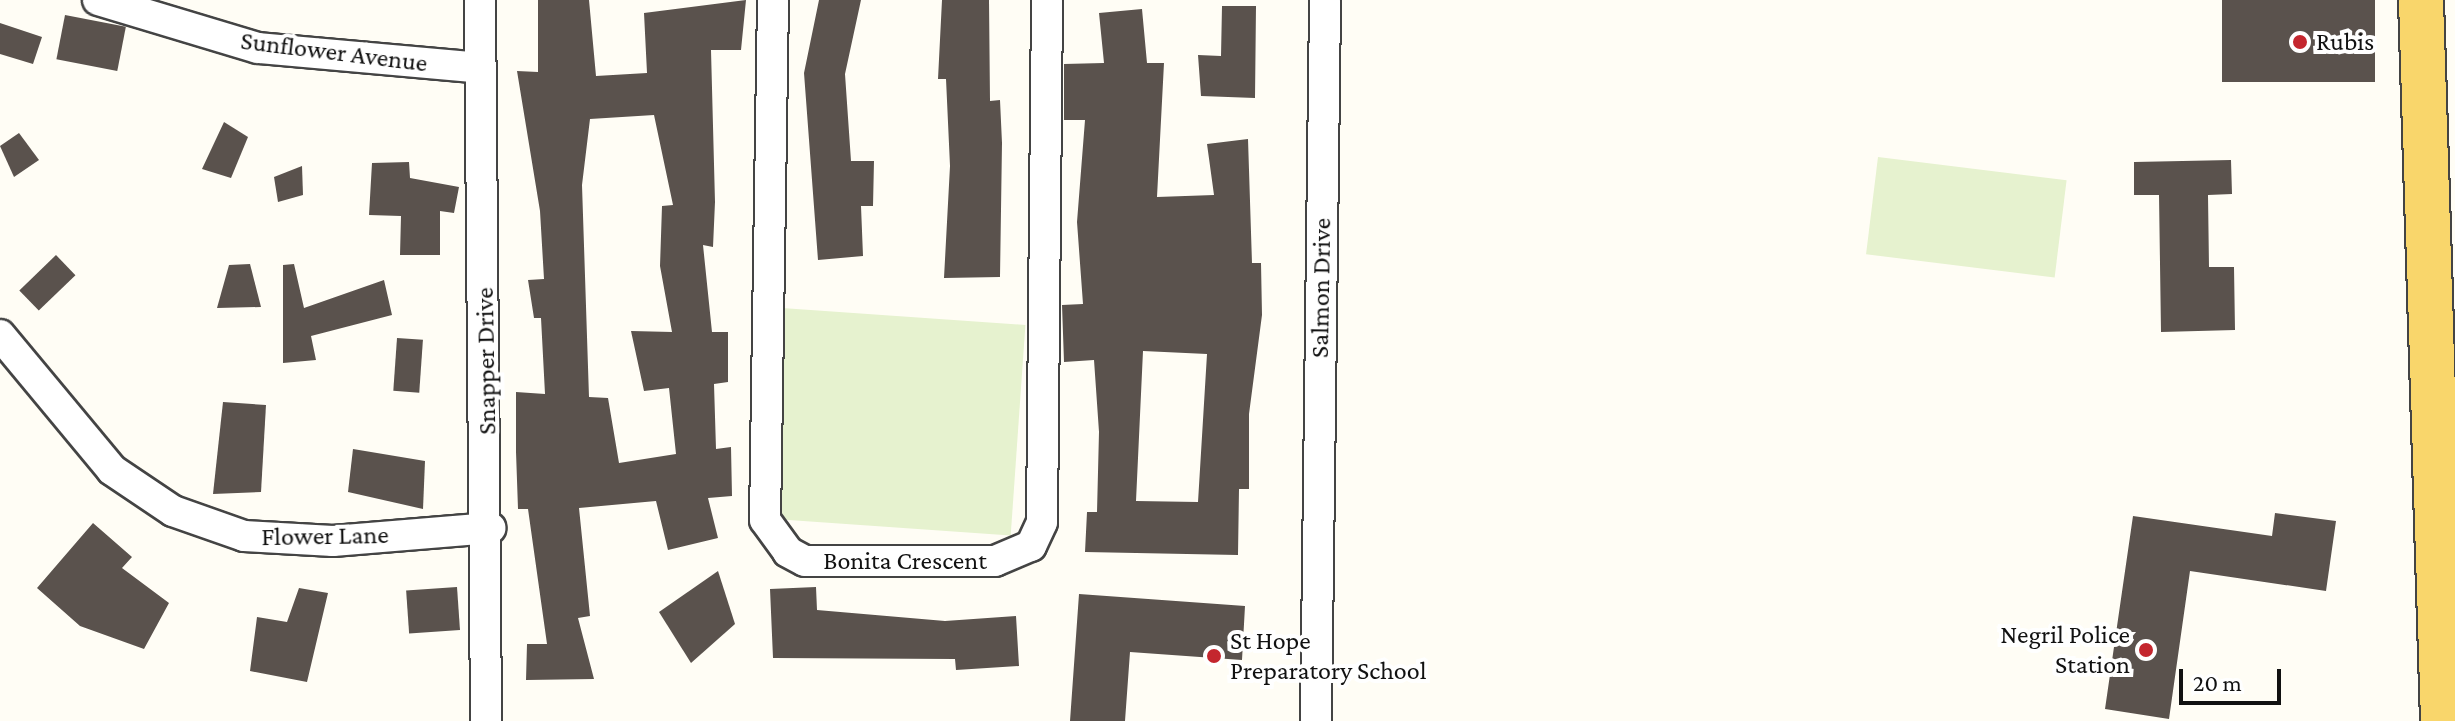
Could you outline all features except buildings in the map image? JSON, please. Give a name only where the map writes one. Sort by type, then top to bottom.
[{"type":"main road","points":[[2421,0],[2443,721]]},
{"type":"street","name":"Sunflower Avenue","points":[[98,0],[258,48],[480,68]]},
{"type":"street","name":"Snapper Drive","points":[[480,0],[490,528],[486,721]]},
{"type":"street","name":"Bonita Crescent","points":[[773,0],[765,520],[788,552],[805,561],[995,561],[1031,546],[1042,522],[1047,0]]},
{"type":"street","name":"Salmon Drive","points":[[1316,721],[1325,0]]},
{"type":"street","name":"Flower Lane","points":[[0,335],[112,470],[173,511],[244,536],[333,541],[490,528]]},
{"type":"green space","points":[[1878,157],[2067,180],[2055,277],[1866,254]]},
{"type":"green space","points":[[782,308],[1025,325],[1011,536],[767,518]]},
{"type":"place","name":"Rubis","points":[[2300,42]]},
{"type":"place","name":"Negril Police Station","points":[[2146,650]]},
{"type":"place","name":"St Hope Preparatory School","points":[[1214,656]]}]
